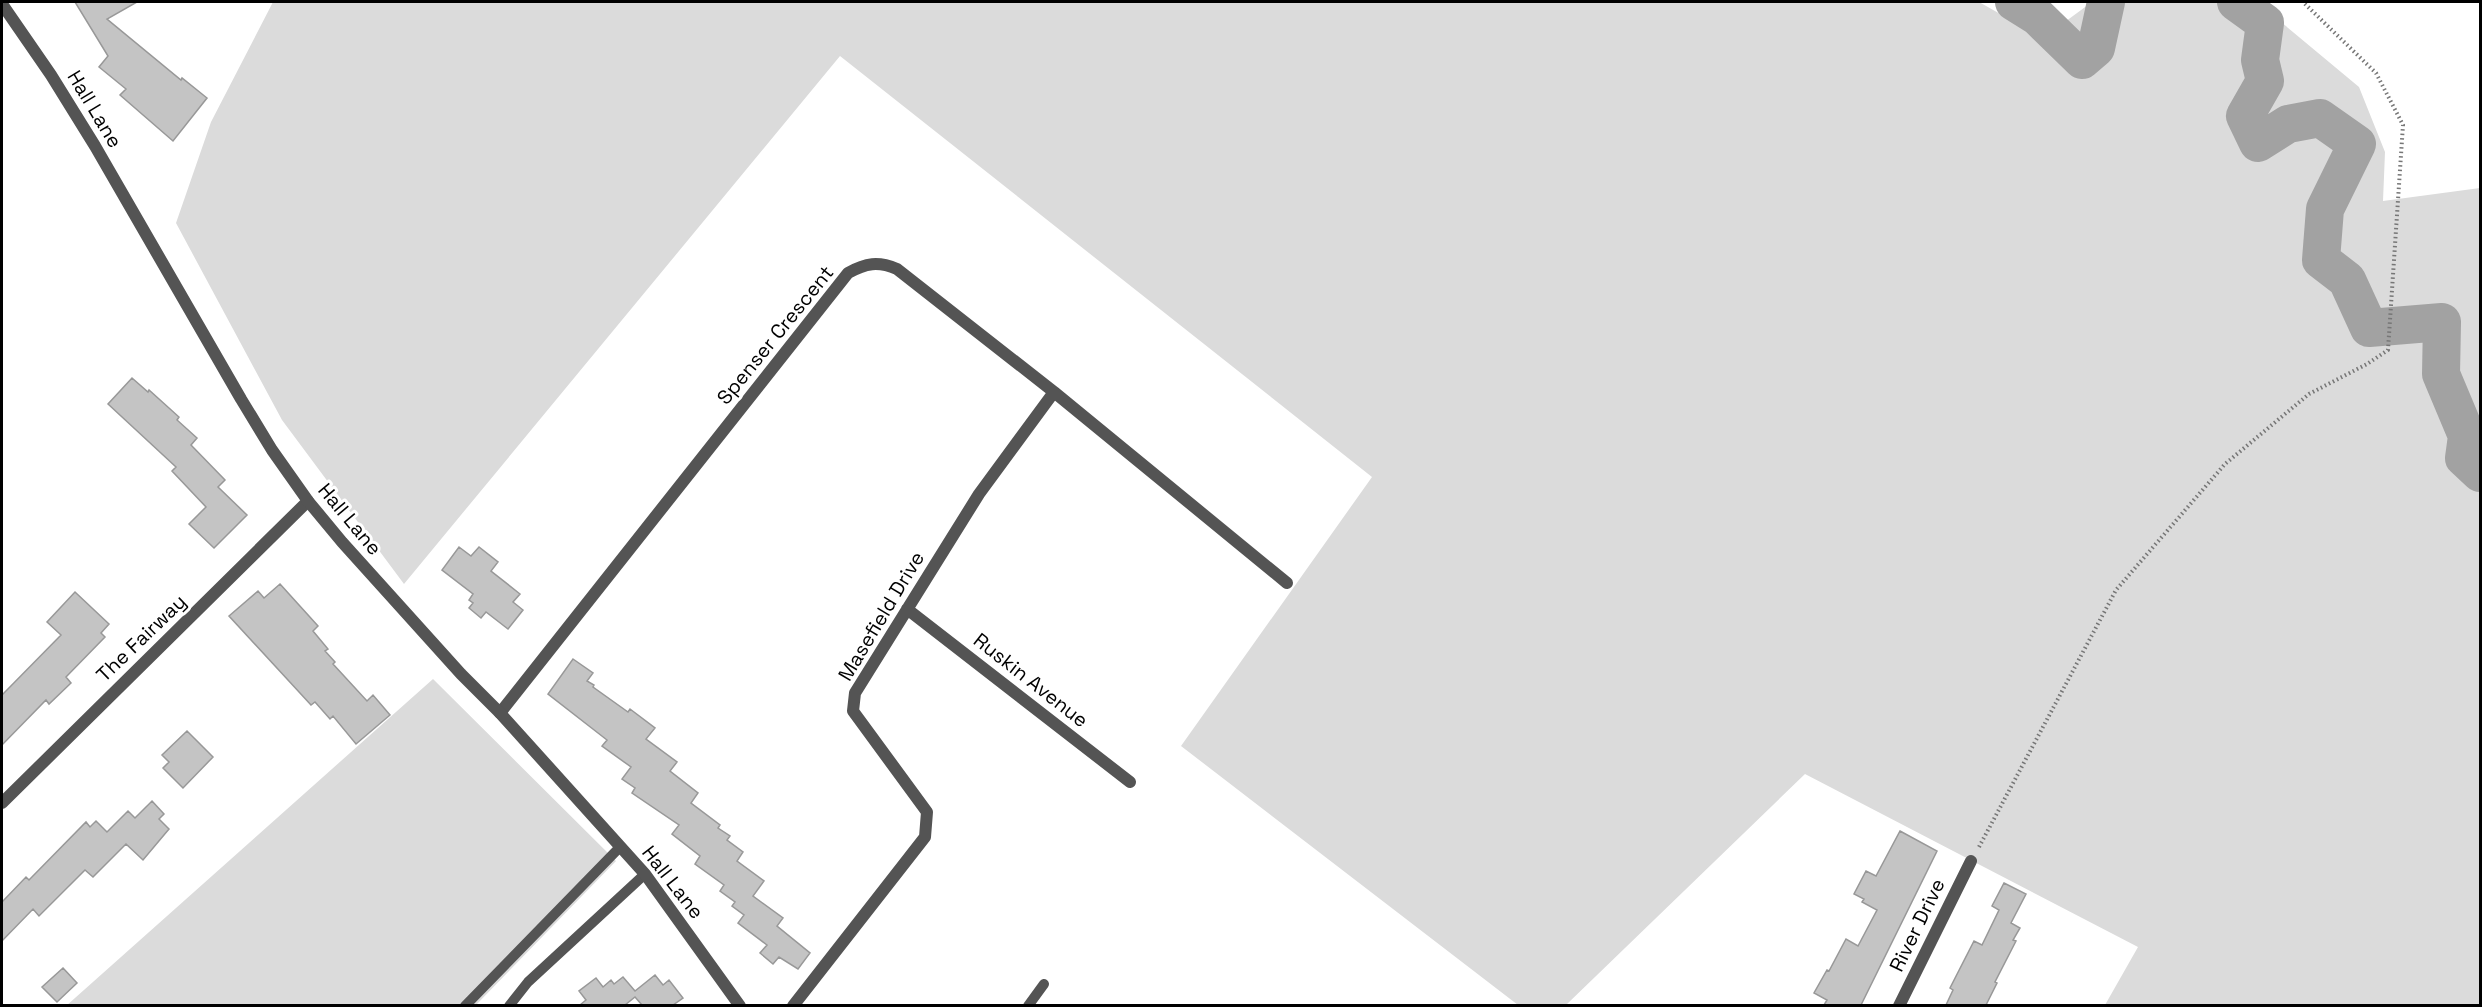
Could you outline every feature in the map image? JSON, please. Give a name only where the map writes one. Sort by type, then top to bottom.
[{"type":"street","name":"Hall Lane","points":[[2,4],[58,85],[241,399],[272,450],[308,501],[461,674],[500,713],[645,874],[740,1005]]},
{"type":"street","name":"Spenser Crescent","points":[[500,713],[848,273],[865,264],[882,263],[897,269],[1054,392],[1287,583]]},
{"type":"street","name":"Masefield Drive","points":[[793,1005],[925,837],[927,812],[853,711],[855,693],[979,494],[1054,392]]},
{"type":"street","name":"The Fairway","points":[[2,803],[308,501]]},
{"type":"street","name":"Ruskin Avenue","points":[[908,609],[1130,782]]},
{"type":"street","name":"River Drive","points":[[1899,1005],[1971,861]]},
{"type":"lane","points":[[465,1005],[620,847]]},
{"type":"lane","points":[[509,1005],[528,982],[645,874]]},
{"type":"lane","points":[[1028,1005],[1044,984]]},
{"type":"path","points":[[1971,861],[2116,590],[2225,464],[2309,394],[2367,364],[2388,350],[2403,125],[2376,73],[2303,2]]},
{"type":"shaded area","points":[[273,2],[1979,2],[2043,38],[2092,2],[2257,2],[2359,87],[2385,152],[2383,201],[2480,188],[2480,1005],[2105,1005],[2138,947],[1805,774],[1566,1005],[1518,1005],[1181,746],[1372,477],[840,56],[404,584],[282,420],[176,223],[211,122]]},
{"type":"shaded area","points":[[433,679],[616,861],[476,1005],[66,1006]]},
{"type":"building","points":[[75,2],[137,2],[107,19],[181,80],[182,78],[207,98],[173,141],[120,95],[126,89],[99,67],[108,56]]},
{"type":"building","points":[[132,378],[179,417],[177,420],[197,438],[191,445],[225,480],[218,487],[247,515],[214,548],[189,524],[206,507],[172,471],[176,467],[108,404]]},
{"type":"building","points":[[459,547],[471,556],[479,547],[498,562],[491,571],[520,594],[513,602],[523,610],[508,629],[486,612],[481,618],[469,608],[473,603],[469,600],[473,594],[442,570]]},
{"type":"building","points":[[280,584],[318,626],[313,631],[328,649],[325,651],[335,662],[333,664],[367,701],[373,695],[390,715],[356,744],[333,716],[330,719],[315,702],[311,705],[229,616],[258,591],[264,598]]},
{"type":"building","points":[[75,592],[109,624],[101,633],[105,637],[66,677],[71,683],[49,704],[46,700],[2,745],[2,695],[61,635],[47,622]]},
{"type":"building","points":[[573,659],[593,673],[587,681],[594,685],[593,687],[628,712],[630,709],[655,728],[646,739],[677,762],[670,771],[698,793],[691,803],[720,825],[718,828],[730,836],[727,840],[743,852],[737,861],[764,881],[753,896],[783,918],[777,926],[810,953],[798,969],[779,957],[773,964],[760,953],[767,945],[738,923],[744,915],[732,906],[735,902],[720,891],[724,885],[695,864],[700,856],[672,834],[679,825],[632,793],[635,788],[622,779],[631,767],[602,746],[607,740],[548,694]]},
{"type":"building","points":[[187,731],[213,757],[183,788],[163,768],[169,762],[162,755]]},
{"type":"building","points":[[152,801],[164,814],[159,819],[169,829],[143,860],[126,844],[93,877],[85,870],[39,916],[33,909],[2,941],[2,902],[26,877],[29,880],[86,822],[90,827],[96,821],[107,832],[128,811],[135,818]]},
{"type":"building","points":[[1900,831],[1937,851],[1861,1005],[1824,1005],[1827,1000],[1814,993],[1846,939],[1858,946],[1877,910],[1862,902],[1864,899],[1854,894],[1866,871],[1876,876]]},
{"type":"building","points":[[2004,883],[2026,894],[2011,923],[2020,928],[2013,940],[2016,941],[1995,982],[1997,983],[1986,1005],[1946,1005],[1953,990],[1950,988],[1974,941],[1982,945],[1999,910],[1992,906]]},
{"type":"building","points":[[63,968],[77,983],[57,1002],[42,987]]},
{"type":"building","points":[[655,975],[663,985],[669,980],[683,998],[673,1005],[642,1005],[635,997],[625,1005],[580,1005],[586,1000],[579,991],[596,978],[603,987],[611,980],[614,984],[623,977],[635,991]]},
{"type":"waterway","points":[[2014,2],[2038,17],[2082,60],[2096,48],[2106,2]]},
{"type":"waterway","points":[[2236,2],[2265,23],[2260,60],[2265,81],[2245,116],[2258,143],[2288,124],[2320,118],[2357,144],[2325,209],[2321,260],[2347,280],[2369,328],[2442,322],[2441,374],[2467,436],[2464,458],[2480,473]]}]
